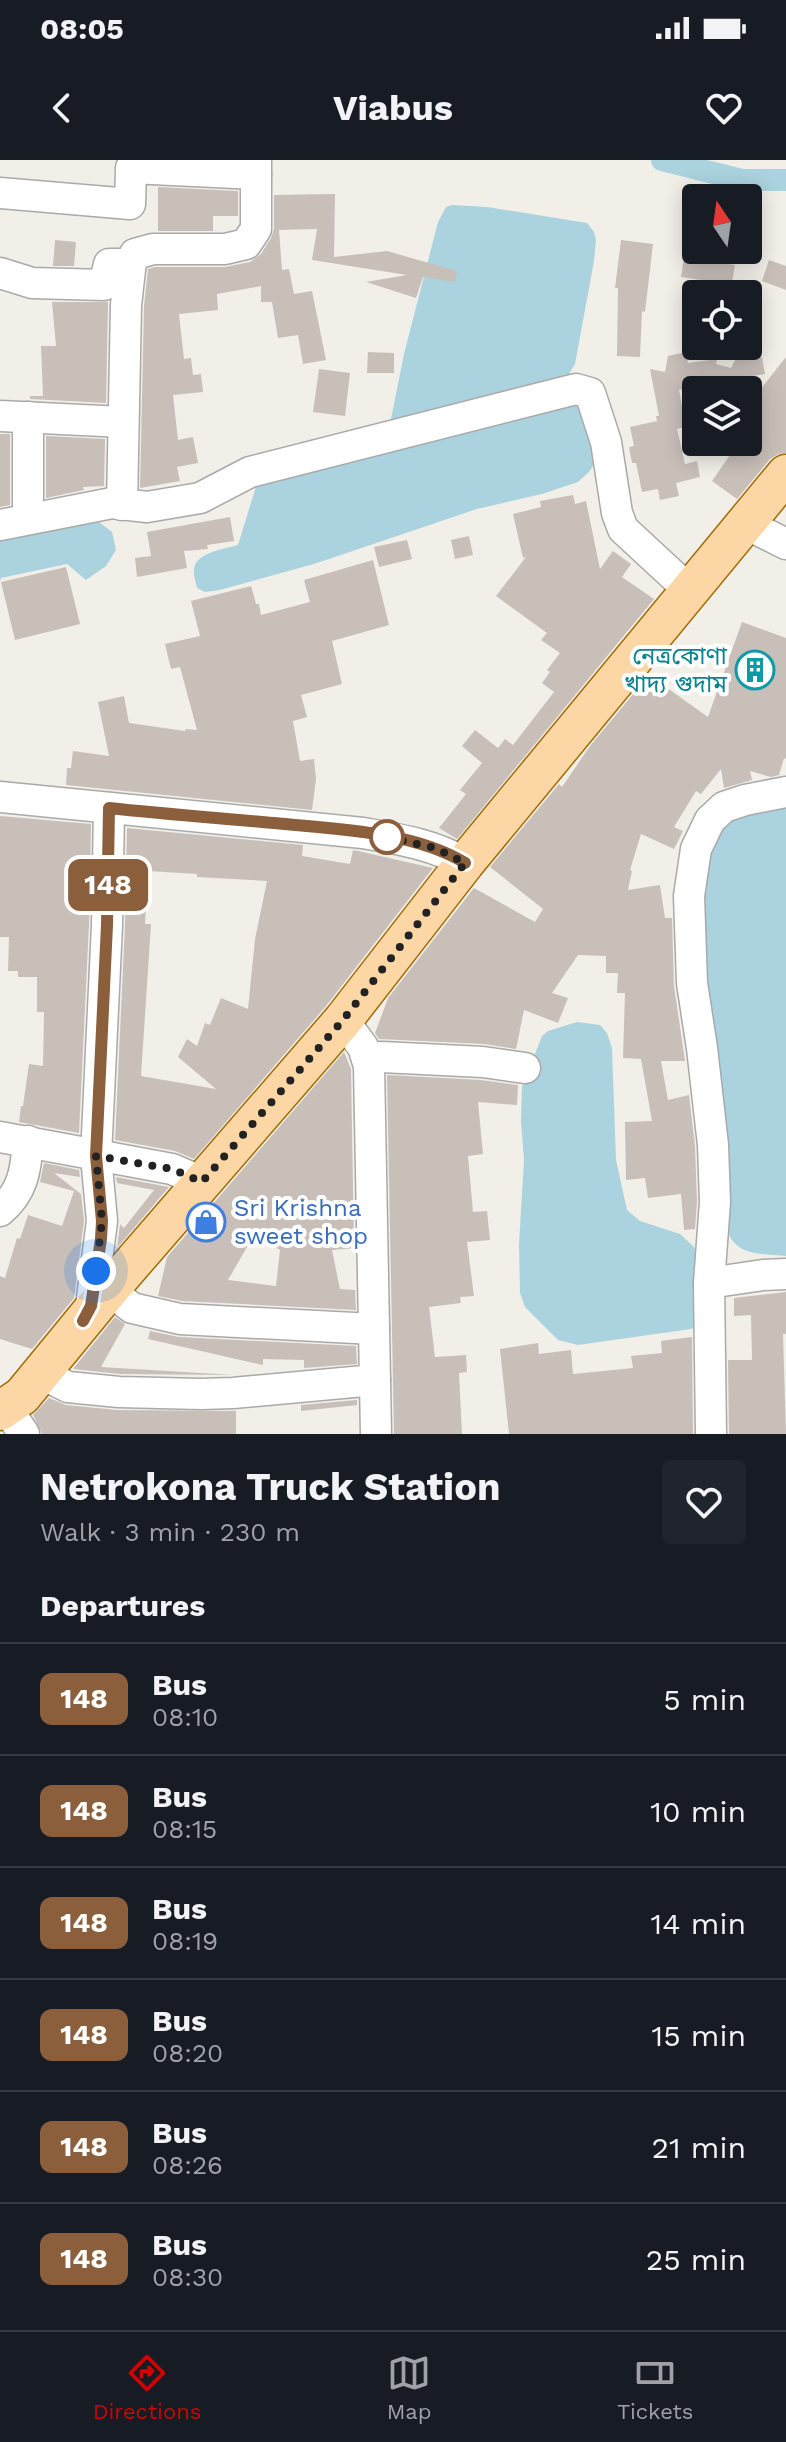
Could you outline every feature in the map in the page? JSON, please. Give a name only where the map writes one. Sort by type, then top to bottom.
[{"type":"main road","points":[[10,1417],[22,1396],[109,1290],[343,1020],[465,863],[786,474]]},
{"type":"street","points":[[0,193],[130,204],[131,168],[256,167],[256,229],[246,244],[225,249],[143,251],[135,254],[131,264],[126,305],[122,505]]},
{"type":"street","points":[[0,273],[32,283],[104,285],[109,264],[131,264]]},
{"type":"street","points":[[123,422],[14,417],[14,522],[112,503],[147,507],[200,498],[250,472],[576,389],[590,393],[606,442],[617,513],[623,529],[690,591]]},
{"type":"street","points":[[746,524],[786,544]]},
{"type":"street","points":[[711,1434],[709,1283],[715,1202],[709,1104],[692,983],[689,896],[696,849],[710,820],[724,807],[786,792]]},
{"type":"street","points":[[0,797],[387,837],[435,848],[465,863]]},
{"type":"street","points":[[83,1321],[91,1306],[102,1221],[96,1156],[109,808]]},
{"type":"street","points":[[343,1020],[363,1047],[367,1058],[376,1434]]},
{"type":"street","points":[[367,1058],[483,1062],[525,1068]]},
{"type":"street","points":[[0,1211],[20,1190],[25,1175],[14,1139],[172,1169],[202,1182]]},
{"type":"street","points":[[709,1283],[786,1274]]},
{"type":"street","points":[[109,1290],[132,1308],[180,1319],[374,1329]]},
{"type":"street","points":[[40,1373],[68,1387],[201,1394],[375,1380]]},
{"type":"water","points":[[446,207],[487,207],[587,223],[594,232],[594,261],[575,364],[562,385],[390,424],[404,354],[438,222]]},
{"type":"water","points":[[568,400],[588,407],[595,463],[578,482],[477,509],[314,564],[220,590],[205,592],[197,588],[194,576],[196,563],[212,552],[238,545],[257,483]]},
{"type":"water","points":[[95,519],[112,532],[116,550],[106,566],[86,580],[67,564],[1,578],[0,581],[0,535]]},
{"type":"water","points":[[786,807],[786,1256],[742,1249],[727,1228],[705,984],[703,878],[716,829],[737,818]]},
{"type":"water","points":[[577,1022],[600,1025],[607,1033],[612,1048],[616,1160],[627,1210],[640,1221],[680,1234],[694,1247],[698,1258],[701,1324],[691,1329],[578,1345],[558,1340],[525,1307],[520,1293],[519,1244],[524,1160],[522,1087],[542,1036],[548,1031]]},
{"type":"building","points":[[158,187],[238,191],[238,216],[213,216],[213,231],[158,231]]},
{"type":"building","points":[[335,194],[334,257],[387,251],[457,271],[455,282],[423,277],[416,298],[366,282],[407,275],[312,260],[317,229],[279,230],[282,270],[289,269],[294,294],[312,291],[326,360],[303,364],[298,335],[278,338],[272,302],[261,302],[261,286],[217,294],[218,310],[179,314],[184,359],[191,358],[193,375],[201,374],[203,392],[173,395],[178,440],[193,437],[198,463],[177,467],[180,481],[140,488],[144,306],[148,269],[225,267],[250,262],[261,254],[271,238],[274,195]]},
{"type":"building","points":[[55,240],[76,242],[74,266],[53,266]]},
{"type":"building","points":[[621,240],[653,244],[645,312],[642,311],[640,357],[617,356],[618,288],[615,288]]},
{"type":"building","points":[[769,260],[786,266],[786,290],[762,281]]},
{"type":"building","points":[[683,264],[735,265],[732,280],[681,277]]},
{"type":"building","points":[[52,302],[108,302],[106,403],[30,399],[30,396],[43,396],[41,346],[56,346]]},
{"type":"building","points":[[368,352],[394,353],[394,373],[367,373]]},
{"type":"building","points":[[682,353],[682,360],[687,360],[688,363],[717,360],[716,364],[731,368],[735,360],[762,360],[762,357],[765,374],[682,376],[682,389],[679,390],[682,428],[677,429],[685,464],[697,461],[700,477],[676,483],[679,496],[660,500],[658,489],[642,492],[629,447],[634,446],[630,427],[657,421],[656,416],[659,416],[650,369],[665,372],[668,356]]},
{"type":"building","points":[[786,357],[786,453],[770,459],[737,499],[712,481],[729,456],[762,456],[762,387]]},
{"type":"building","points":[[319,369],[350,373],[345,416],[313,412]]},
{"type":"building","points":[[0,434],[10,434],[10,505],[0,507]]},
{"type":"building","points":[[46,436],[105,439],[104,486],[83,487],[84,490],[46,498]]},
{"type":"building","points":[[573,495],[575,504],[586,501],[600,569],[613,551],[631,564],[622,577],[654,599],[457,839],[439,828],[466,794],[460,790],[482,763],[462,746],[475,730],[498,748],[505,739],[513,745],[554,692],[542,683],[550,672],[547,670],[560,653],[541,640],[547,633],[496,596],[526,557],[523,558],[513,514],[541,507],[540,501]]},
{"type":"building","points":[[230,517],[234,541],[207,545],[208,549],[184,551],[187,568],[137,577],[135,558],[151,556],[147,532]]},
{"type":"building","points":[[469,536],[473,555],[455,559],[451,540]]},
{"type":"building","points":[[407,540],[412,559],[379,567],[374,547]]},
{"type":"building","points":[[373,560],[389,625],[332,641],[342,684],[301,695],[307,717],[293,721],[300,761],[314,759],[316,779],[312,810],[66,785],[67,768],[71,768],[73,751],[109,756],[98,702],[124,696],[129,723],[197,730],[180,667],[171,669],[165,644],[200,636],[191,601],[251,586],[261,615],[310,602],[304,580]]},
{"type":"building","points":[[66,567],[80,624],[15,640],[1,582]]},
{"type":"building","points":[[742,622],[786,638],[786,759],[779,775],[771,777],[750,771],[752,780],[724,788],[721,769],[701,794],[696,791],[674,827],[683,831],[674,849],[641,834],[630,870],[628,890],[660,885],[665,918],[672,918],[674,986],[685,1061],[661,1061],[668,1100],[689,1095],[697,1202],[695,1229],[684,1230],[681,1194],[648,1198],[645,1178],[626,1180],[625,1122],[652,1121],[641,1059],[623,1058],[625,993],[617,993],[618,973],[606,973],[606,956],[578,955],[552,993],[568,998],[558,1023],[524,1010],[516,1049],[484,1044],[379,1039],[375,1033],[388,998],[474,888],[535,922],[543,909],[490,867],[559,784],[562,787],[590,746],[649,675],[708,717]]},
{"type":"building","points":[[0,816],[91,824],[79,1133],[19,1122],[29,1064],[43,1066],[44,1012],[37,1012],[37,977],[18,977],[18,971],[8,971],[9,937],[0,937]]},
{"type":"building","points":[[127,828],[303,845],[302,856],[350,864],[353,850],[433,868],[326,1006],[194,1159],[175,1151],[115,1140]],"holes":[[[148,871],[197,874],[197,877],[267,881],[255,939],[248,1009],[221,998],[210,1025],[205,1023],[197,1046],[187,1039],[178,1057],[216,1089],[141,1076],[151,924],[145,924]]]},
{"type":"building","points":[[344,1052],[351,1069],[354,1248],[332,1250],[340,1289],[355,1290],[356,1310],[182,1301],[158,1296],[167,1257]],"holes":[[[254,1235],[280,1250],[276,1286],[228,1280]]]},
{"type":"building","points":[[387,1075],[518,1085],[517,1105],[478,1102],[483,1154],[468,1156],[473,1212],[487,1211],[490,1240],[467,1242],[474,1296],[460,1297],[461,1303],[429,1307],[435,1357],[466,1355],[467,1372],[459,1373],[462,1434],[394,1434]]},
{"type":"building","points":[[44,1163],[79,1170],[80,1177],[54,1173],[81,1194],[84,1221],[74,1298],[32,1349],[0,1339],[0,1276],[5,1278],[17,1238],[20,1239],[28,1215],[62,1226],[74,1191],[40,1182]]},
{"type":"building","points":[[116,1177],[169,1187],[117,1248],[120,1224],[124,1228],[154,1190],[117,1183]]},
{"type":"building","points":[[786,1292],[786,1334],[783,1334],[786,1434],[729,1434],[728,1360],[752,1360],[751,1315],[734,1316],[734,1298]]},
{"type":"building","points":[[115,1317],[125,1324],[101,1367],[234,1375],[120,1374],[73,1369]]},
{"type":"building","points":[[150,1331],[179,1337],[356,1346],[357,1364],[304,1368],[304,1360],[263,1359],[263,1365],[148,1339]]},
{"type":"building","points":[[692,1337],[693,1434],[509,1434],[500,1349],[538,1343],[539,1354],[571,1350],[573,1374],[633,1368],[631,1356],[662,1353],[661,1341]]},
{"type":"building","points":[[49,1398],[66,1405],[117,1410],[236,1411],[236,1434],[42,1434],[33,1415]]},
{"type":"building","points":[[357,1400],[357,1405],[301,1411],[301,1405]]},
{"type":"waterway","points":[[662,160],[742,180],[786,180]]},
{"type":"bus line","name":"148","points":[[83,1321],[91,1306],[102,1221],[96,1156],[109,808],[327,828],[381,836],[435,848],[465,863]]},
{"type":"place","name":"‌নেত্র‌কোণা খাদ্য গুদাম","points":[[755,670]]},
{"type":"place","name":"Sri Krishna sweet shop","points":[[206,1222]]},
{"type":"route","points":[[96,1271],[102,1221],[96,1156],[172,1169],[202,1182],[343,1020],[465,863],[435,848],[381,836],[387,837]]}]
